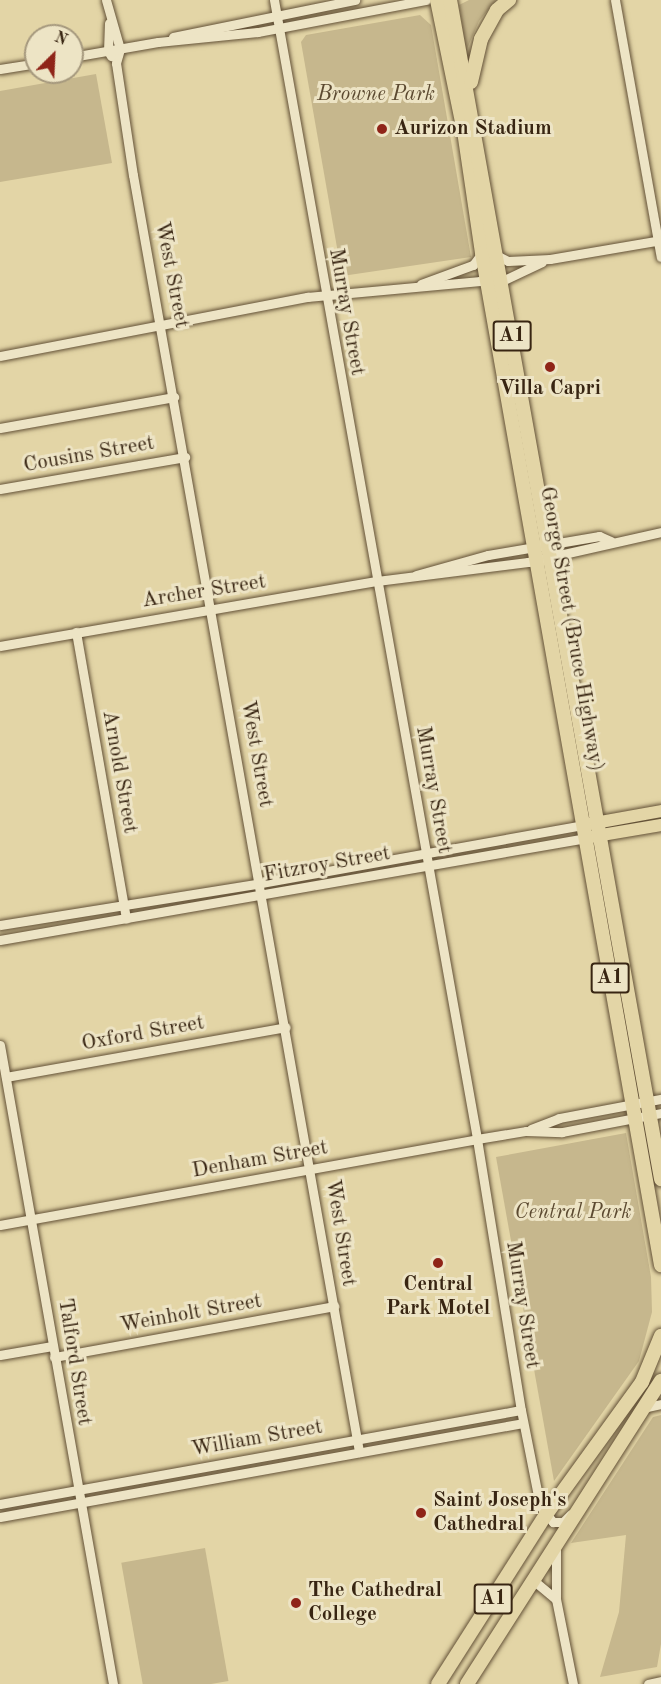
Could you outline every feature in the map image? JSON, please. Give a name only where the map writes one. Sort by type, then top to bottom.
[{"type":"highway","name":"George Street (Bruce Highway)","points":[[437,0],[464,131],[482,253],[599,829],[661,1179]]},
{"type":"highway","name":"George Street (Bruce Highway)","points":[[450,0],[498,256],[585,831],[648,1109],[661,1265]]},
{"type":"highway","name":"A1","points":[[475,129],[471,68],[488,24],[509,0]]},
{"type":"highway","name":"A1","points":[[438,1684],[545,1516],[642,1382],[661,1336]]},
{"type":"highway","name":"A1","points":[[467,1684],[660,1386]]},
{"type":"highway","points":[[602,1440],[646,1393],[660,1386]]},
{"type":"main road","name":"Fitzroy Street","points":[[599,829],[661,811]]},
{"type":"main road","name":"Fitzroy Street","points":[[585,831],[661,825]]},
{"type":"street","points":[[106,0],[120,49]]},
{"type":"street","name":"Murray Street","points":[[274,0],[477,1139],[523,1424],[545,1516]]},
{"type":"street","points":[[158,42],[193,31],[355,0]]},
{"type":"street","points":[[361,0],[363,5],[377,9]]},
{"type":"street","points":[[84,55],[158,42],[279,28],[426,0]]},
{"type":"street","points":[[615,0],[661,257]]},
{"type":"street","points":[[108,51],[109,17]]},
{"type":"street","name":"West Street","points":[[116,63],[120,49]]},
{"type":"street","name":"West Street","points":[[108,51],[116,63],[359,1452]]},
{"type":"street","points":[[0,69],[24,65]]},
{"type":"street","points":[[0,355],[325,295],[419,284],[439,286],[487,277],[491,267],[482,207],[482,172]]},
{"type":"street","points":[[498,256],[508,261],[550,259],[659,240]]},
{"type":"street","points":[[419,284],[473,265],[482,253]]},
{"type":"street","points":[[502,281],[550,259]]},
{"type":"street","points":[[0,428],[174,397]]},
{"type":"street","name":"Cousins Street","points":[[0,489],[185,457]]},
{"type":"street","name":"Archer Street","points":[[0,646],[414,575],[433,577],[543,552],[598,536],[611,541],[661,532]]},
{"type":"street","name":"Arnold Street","points":[[76,632],[126,919]]},
{"type":"street","name":"Fitzroy Street","points":[[0,925],[123,902],[261,883],[508,839],[585,831]]},
{"type":"street","name":"Fitzroy Street","points":[[0,940],[512,852],[585,831]]},
{"type":"street","points":[[508,839],[512,852]]},
{"type":"street","name":"Oxford Street","points":[[6,1077],[286,1027]]},
{"type":"street","name":"Talford Street","points":[[0,1045],[113,1684]]},
{"type":"street","name":"Denham Street","points":[[0,1224],[477,1139],[526,1131],[562,1132],[648,1109]]},
{"type":"street","name":"Denham Street","points":[[526,1131],[559,1118],[648,1109]]},
{"type":"street","name":"Weinholt Street","points":[[54,1358],[334,1306]]},
{"type":"street","points":[[0,1355],[52,1346]]},
{"type":"street","points":[[647,1407],[661,1404]]},
{"type":"street","name":"William Street","points":[[0,1504],[521,1410]]},
{"type":"street","points":[[0,1518],[523,1424]]},
{"type":"street","points":[[545,1516],[553,1522],[567,1520],[589,1487],[596,1485]]},
{"type":"street","points":[[556,1546],[556,1599],[573,1684]]},
{"type":"street","points":[[533,1580],[556,1599]]},
{"type":"street","points":[[648,1684],[661,1681]]},
{"type":"green space","points":[[469,0],[496,0],[479,21],[466,51],[459,5]]},
{"type":"green space","name":"Browne Park","points":[[420,15],[431,25],[471,257],[342,276],[301,42],[306,35]]},
{"type":"green space","points":[[96,74],[112,163],[0,182],[0,91],[40,84],[84,84],[84,76]]},
{"type":"green space","name":"Central Park","points":[[626,1133],[651,1277],[652,1312],[639,1361],[554,1481],[496,1157]]},
{"type":"green space","points":[[661,1415],[661,1644],[657,1667],[600,1677],[619,1612],[626,1535],[571,1543],[653,1417]]},
{"type":"green space","points":[[205,1548],[228,1681],[211,1684],[143,1684],[121,1563]]},
{"type":"place","name":"Aurizon Stadium","points":[[382,129]]},
{"type":"place","name":"Villa Capri","points":[[550,367]]},
{"type":"place","name":"Central Park Motel","points":[[438,1263]]},
{"type":"place","name":"Saint Joseph's Cathedral","points":[[421,1513]]},
{"type":"place","name":"The Cathedral College","points":[[296,1603]]}]
